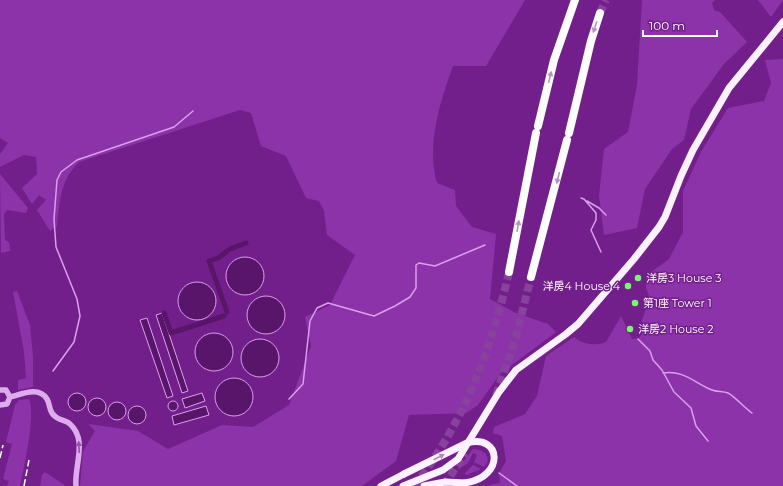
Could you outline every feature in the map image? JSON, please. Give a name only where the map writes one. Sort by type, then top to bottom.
[{"type":"highway","points":[[509,272],[537,130],[554,60],[575,0]]},
{"type":"highway","points":[[531,277],[568,137],[591,41],[600,13]]},
{"type":"main road","points":[[403,486],[443,470],[456,462],[499,392],[516,370],[562,338],[578,324],[634,259],[665,218],[680,176],[693,150],[729,88],[783,22]]},
{"type":"main road","points":[[381,486],[467,443],[475,441],[483,442],[493,451],[495,459],[493,466],[483,477],[465,483],[445,482],[424,486]]},
{"type":"street","points":[[0,390],[6,390],[10,397],[9,402],[2,405],[0,412]]},
{"type":"street","points":[[10,397],[32,392],[44,395],[55,418],[70,423],[77,434],[80,449],[76,486]]},
{"type":"shaded area","points":[[0,0],[525,0],[486,66],[453,66],[443,94],[436,124],[433,154],[434,169],[437,183],[455,190],[456,206],[472,227],[496,234],[490,299],[516,313],[548,324],[556,332],[500,374],[478,405],[466,413],[409,415],[396,461],[362,486],[80,486],[83,451],[95,431],[88,424],[138,431],[168,449],[222,425],[253,427],[289,405],[311,346],[305,317],[330,305],[355,255],[327,235],[324,211],[319,201],[306,198],[286,156],[261,146],[251,113],[240,110],[79,162],[68,176],[64,184],[60,199],[57,226],[50,231],[37,210],[46,200],[39,195],[32,204],[22,188],[37,174],[36,157],[24,155],[0,167],[0,154],[8,143],[0,138]]},
{"type":"shaded area","points":[[642,0],[715,0],[712,3],[714,10],[720,12],[747,42],[724,64],[691,109],[684,140],[672,149],[645,189],[637,228],[604,235],[599,196],[604,149],[628,132],[637,85]]},
{"type":"shaded area","points":[[758,0],[783,0],[771,17]]},
{"type":"shaded area","points":[[783,59],[783,486],[485,486],[500,483],[499,473],[506,461],[502,436],[493,433],[494,427],[525,414],[537,396],[546,356],[574,337],[581,342],[589,344],[606,342],[621,316],[632,339],[639,338],[643,332],[642,320],[650,298],[646,288],[646,276],[669,259],[683,232],[683,191],[701,152],[728,108],[764,101],[771,83],[765,60]]},
{"type":"shaded area","points":[[0,174],[28,208],[26,213],[7,210],[4,214],[5,240],[9,242],[10,251],[1,253]]},
{"type":"shaded area","points":[[241,257],[249,257],[259,262],[263,269],[263,283],[259,290],[249,295],[241,295],[231,290],[229,287],[226,280],[226,272],[231,262],[234,260]]},
{"type":"shaded area","points":[[193,282],[201,282],[211,287],[215,294],[215,308],[211,315],[201,320],[193,320],[183,315],[181,312],[178,305],[178,297],[183,287],[186,285]]},
{"type":"shaded area","points":[[17,291],[30,325],[33,356],[33,387],[18,390],[18,380],[26,378],[24,352],[13,292]]},
{"type":"shaded area","points":[[262,296],[270,296],[280,301],[284,308],[284,322],[280,329],[270,334],[262,334],[252,329],[250,326],[247,319],[247,311],[252,301],[255,299]]},
{"type":"shaded area","points":[[162,313],[188,391],[182,393],[156,315]]},
{"type":"shaded area","points":[[147,318],[173,396],[167,398],[140,320]]},
{"type":"shaded area","points":[[210,333],[218,333],[228,338],[232,345],[232,359],[228,366],[218,371],[210,371],[200,366],[198,363],[195,356],[195,348],[200,338],[203,336]]},
{"type":"shaded area","points":[[256,339],[264,339],[274,344],[278,351],[278,365],[274,372],[264,377],[256,377],[246,372],[244,369],[241,362],[241,354],[246,344],[249,342]]},
{"type":"shaded area","points":[[230,378],[238,378],[248,383],[252,390],[252,404],[248,411],[238,416],[230,416],[220,411],[218,408],[215,401],[215,393],[220,383],[223,381]]},
{"type":"shaded area","points":[[77,393],[83,396],[86,402],[83,408],[77,411],[71,408],[68,402],[71,396]]},
{"type":"shaded area","points":[[202,393],[205,401],[185,408],[182,399]]},
{"type":"shaded area","points":[[97,398],[103,401],[106,407],[103,413],[97,416],[91,413],[88,407],[91,401]]},
{"type":"shaded area","points":[[29,399],[31,406],[30,428],[20,486],[7,486],[9,481],[3,479],[12,444],[6,442],[15,405],[19,400]]},
{"type":"shaded area","points":[[173,401],[178,406],[173,411],[168,406]]},
{"type":"shaded area","points":[[117,402],[123,405],[126,411],[123,417],[117,420],[111,417],[108,411],[111,405]]},
{"type":"shaded area","points":[[137,406],[143,409],[146,415],[143,421],[137,424],[131,421],[128,415],[131,409]]},
{"type":"shaded area","points":[[206,406],[209,415],[174,425],[172,416]]},
{"type":"shaded area","points":[[473,449],[484,452],[488,460],[487,464],[484,467],[474,462],[477,455],[473,453],[468,463],[457,470]]},
{"type":"shaded area","points":[[473,465],[481,469],[466,475],[465,473]]},
{"type":"shaded area","points":[[45,472],[66,486],[40,486],[42,475]]},
{"type":"waterway","points":[[53,371],[74,342],[80,316],[77,299],[56,247],[54,219],[57,180],[61,172],[77,160],[174,127],[193,111]]},
{"type":"waterway","points":[[581,198],[584,199],[596,213],[596,220],[591,230],[601,252]]},
{"type":"waterway","points":[[587,201],[599,208],[606,215]]},
{"type":"waterway","points":[[227,312],[209,261],[218,258],[230,249],[246,243]]},
{"type":"waterway","points":[[289,399],[303,384],[310,321],[317,308],[328,303],[374,316],[410,297],[416,288],[416,265],[419,263],[435,266],[485,245]]},
{"type":"waterway","points":[[164,313],[171,333],[224,316]]},
{"type":"waterway","points":[[638,339],[650,351],[653,360],[662,370],[674,392],[691,408],[696,426],[708,441]]},
{"type":"waterway","points":[[663,373],[677,373],[712,390],[728,393],[752,413]]},
{"type":"waterway","points":[[499,473],[517,486]]},
{"type":"tunnel","points":[[600,13],[606,0]]},
{"type":"tunnel","points":[[414,486],[432,462],[447,437],[474,385],[494,329],[509,272]]},
{"type":"tunnel","points":[[496,395],[515,341],[531,277]]},
{"type":"tunnel","points":[[444,486],[465,453]]},
{"type":"railway","points":[[0,458],[3,445]]},
{"type":"railway","points":[[24,486],[29,460]]},
{"type":"place","name":"洋房3 House 3","points":[[638,278]]},
{"type":"place","name":"洋房4 House 4","points":[[628,286]]},
{"type":"place","name":"第1座 Tower 1","points":[[635,303]]},
{"type":"place","name":"洋房2 House 2","points":[[630,329]]}]
